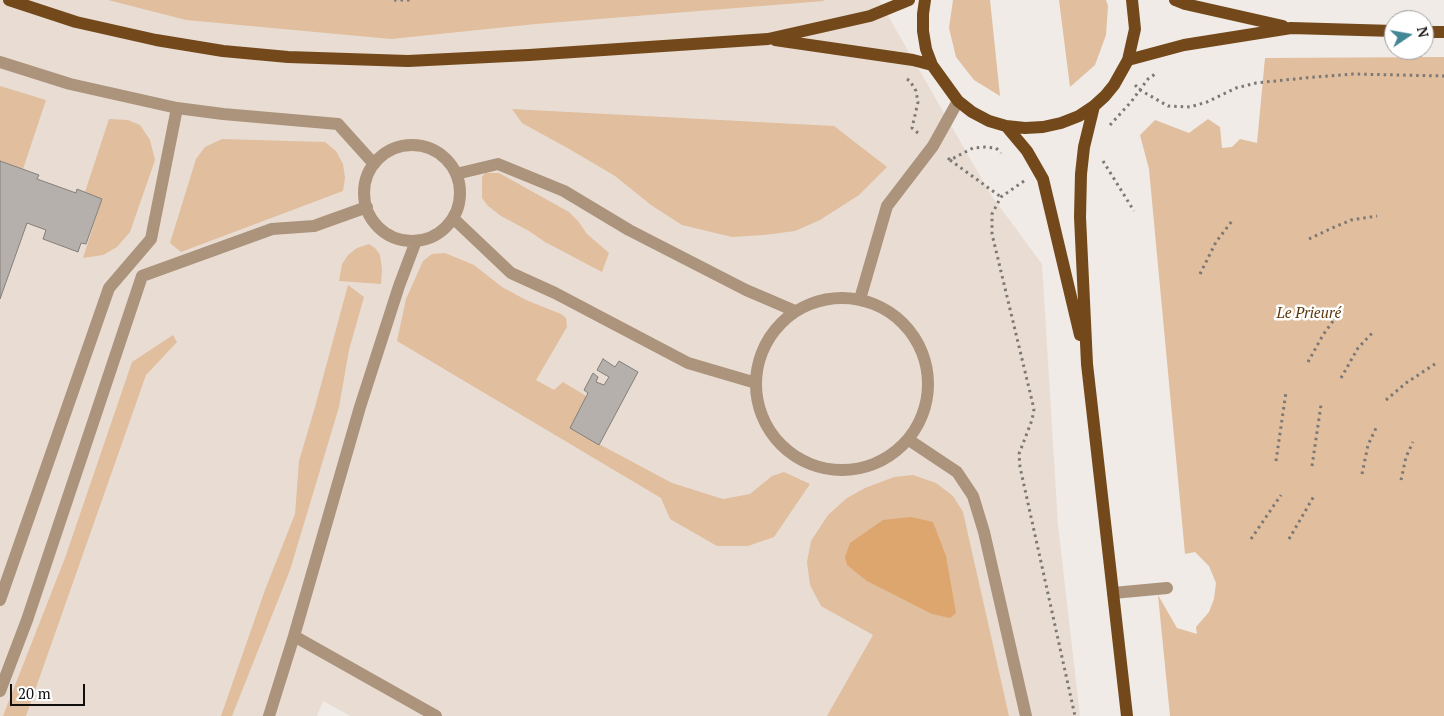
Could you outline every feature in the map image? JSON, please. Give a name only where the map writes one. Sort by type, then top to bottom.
[{"type":"main road","points":[[9,0],[76,22],[156,40],[223,51],[288,57],[408,60],[529,55],[768,39],[870,16],[910,0]]},
{"type":"main road","points":[[925,0],[923,32],[926,49],[932,65],[958,101],[972,112],[989,120],[1006,126],[1025,128],[1043,127],[1070,120],[1094,106],[1105,96],[1122,73],[1128,60],[1135,29],[1132,0]]},
{"type":"main road","points":[[1174,0],[1184,4],[1290,28]]},
{"type":"main road","points":[[1128,60],[1184,45],[1290,28],[1384,31]]},
{"type":"main road","points":[[768,39],[912,60],[932,65]]},
{"type":"main road","points":[[1094,106],[1084,147],[1081,174],[1080,217],[1087,364],[1127,716]]},
{"type":"main road","points":[[1006,126],[1027,151],[1043,179],[1087,364]]},
{"type":"lane","points":[[0,62],[70,84],[177,108],[338,124],[374,164]]},
{"type":"lane","points":[[860,299],[887,206],[933,146],[958,101]]},
{"type":"lane","points":[[0,600],[110,288],[150,239],[177,108]]},
{"type":"lane","points":[[418,145],[434,150],[447,160],[456,174],[460,189],[459,204],[453,218],[443,230],[430,237],[416,241],[402,240],[378,226],[368,215],[365,189],[368,176],[374,164],[386,152],[402,146],[418,145]]},
{"type":"lane","points":[[456,174],[498,164],[515,170],[564,191],[629,230],[746,290],[795,311]]},
{"type":"lane","points":[[0,691],[27,620],[142,276],[272,229],[314,226],[367,207]]},
{"type":"lane","points":[[453,218],[511,273],[555,293],[688,362],[756,383]]},
{"type":"lane","points":[[269,716],[360,407],[398,286],[416,241]]},
{"type":"lane","points":[[837,297],[860,299],[888,310],[910,330],[924,356],[929,385],[924,414],[909,440],[889,458],[864,468],[838,471],[812,466],[789,452],[771,433],[759,409],[756,383],[760,355],[774,330],[795,311],[815,301],[837,297]]},
{"type":"lane","points":[[909,440],[957,472],[973,496],[984,532],[1026,716]]},
{"type":"lane","points":[[1113,593],[1167,588]]},
{"type":"lane","points":[[294,636],[436,716]]},
{"type":"path","points":[[394,0],[410,0]]},
{"type":"path","points":[[1122,73],[1140,90],[1168,106],[1190,107],[1207,102],[1236,88],[1294,79],[1353,74],[1444,76]]},
{"type":"path","points":[[1099,156],[1134,211]]},
{"type":"path","points":[[950,160],[1001,197]]},
{"type":"path","points":[[1024,181],[1001,197],[992,214],[992,234],[1034,409],[1032,420],[1019,454],[1020,467],[1075,716]]},
{"type":"path","points":[[1310,239],[1351,220],[1377,216]]},
{"type":"path","points":[[1200,274],[1216,242],[1232,220]]},
{"type":"path","points":[[1308,362],[1323,335],[1343,307]]},
{"type":"path","points":[[1341,378],[1358,348],[1374,331]]},
{"type":"path","points":[[1386,400],[1406,383],[1438,362]]},
{"type":"path","points":[[1276,461],[1286,392]]},
{"type":"path","points":[[1312,466],[1321,405]]},
{"type":"path","points":[[1362,474],[1368,445],[1377,426]]},
{"type":"path","points":[[1402,480],[1406,457],[1412,442]]},
{"type":"path","points":[[1251,539],[1281,495]]},
{"type":"path","points":[[1289,539],[1314,496]]},
{"type":"shaded area","points":[[0,0],[879,0],[991,195],[1042,264],[1058,525],[1080,716],[350,716],[323,701],[317,716],[0,716]]},
{"type":"shaded area","points":[[911,517],[933,522],[946,556],[956,613],[950,618],[932,614],[867,581],[847,565],[845,557],[850,543],[883,520]]},
{"type":"green space","points":[[108,0],[824,1],[536,24],[391,39],[186,20]]},
{"type":"green space","points":[[953,0],[990,0],[1000,96],[974,80],[956,57],[949,28]]},
{"type":"green space","points":[[1059,0],[1106,0],[1108,6],[1106,35],[1095,65],[1070,87]]},
{"type":"green space","name":"Le Prieuré","points":[[1384,57],[1384,60],[1434,60],[1434,57],[1444,57],[1444,716],[1170,716],[1158,595],[1177,628],[1197,634],[1196,627],[1209,612],[1214,599],[1216,583],[1209,566],[1195,552],[1185,554],[1149,169],[1140,135],[1155,120],[1189,133],[1208,119],[1220,127],[1222,148],[1232,147],[1240,139],[1257,143],[1265,58]]},
{"type":"green space","points":[[0,86],[46,100],[23,169],[0,161]]},
{"type":"green space","points":[[512,109],[834,126],[887,167],[859,195],[820,220],[795,231],[732,237],[682,225],[651,205],[615,176],[522,123]]},
{"type":"green space","points":[[109,119],[128,120],[140,125],[150,140],[155,160],[130,232],[117,247],[103,255],[83,258],[102,199],[85,192]]},
{"type":"green space","points":[[222,139],[325,142],[336,151],[343,164],[345,178],[343,191],[181,252],[170,243],[196,159],[205,147]]},
{"type":"green space","points":[[485,173],[499,173],[569,212],[587,234],[609,253],[602,272],[545,242],[501,216],[488,206],[482,198],[482,177]]},
{"type":"green space","points":[[369,244],[380,255],[382,269],[381,284],[339,281],[342,264],[348,255],[357,248]]},
{"type":"green space","points":[[445,253],[474,265],[502,287],[566,318],[567,327],[536,380],[554,390],[563,382],[586,396],[571,427],[672,483],[723,499],[750,494],[772,476],[784,472],[810,484],[774,537],[748,546],[717,546],[670,519],[661,498],[397,341],[406,299],[423,261],[432,254]]},
{"type":"green space","points":[[348,285],[364,297],[349,350],[339,407],[290,570],[232,716],[221,716],[265,590],[295,514],[299,461]]},
{"type":"green space","points":[[173,335],[177,342],[146,375],[26,716],[3,716],[65,558],[132,362]]},
{"type":"green space","points":[[913,475],[936,483],[953,496],[963,512],[1009,716],[827,716],[873,635],[821,606],[810,585],[807,562],[811,541],[828,515],[847,498],[865,488],[894,477]]},
{"type":"building","points":[[0,161],[39,175],[37,179],[76,193],[77,189],[102,199],[86,244],[81,243],[78,252],[43,239],[46,230],[27,223],[0,299]]},
{"type":"building","points":[[603,359],[615,367],[619,361],[638,372],[599,445],[570,428],[588,393],[584,390],[593,373],[598,377],[596,382],[604,385],[609,377],[597,370]]}]
